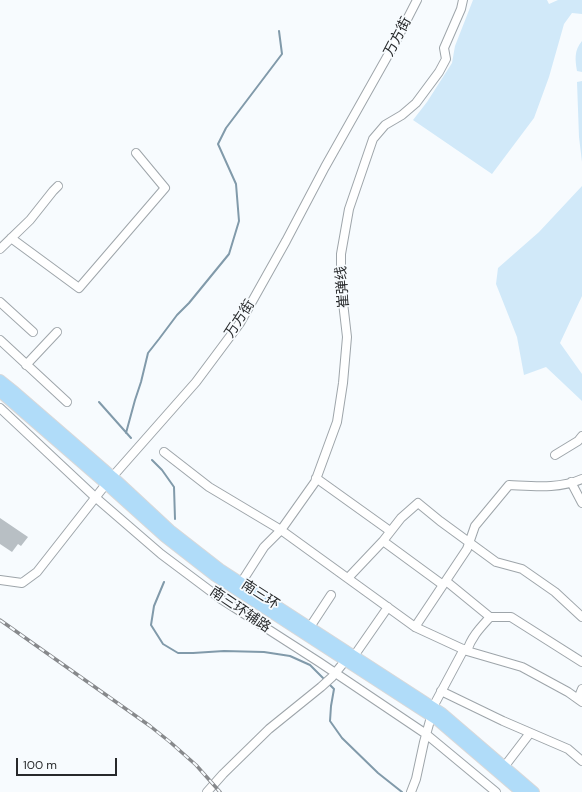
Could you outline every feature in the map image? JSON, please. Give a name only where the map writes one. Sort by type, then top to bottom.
[{"type":"main road","name":"南三环","points":[[0,380],[15,392],[109,480],[165,537],[215,576],[350,659],[432,712],[437,720],[521,792]]},
{"type":"main road","name":"南三环","points":[[0,392],[220,569],[310,628],[350,659]]},
{"type":"main road","name":"南三环","points":[[432,712],[442,713],[534,792]]},
{"type":"street","name":"万方街","points":[[0,580],[22,583],[37,572],[109,480],[196,382],[240,323],[396,41],[417,0]]},
{"type":"street","name":"崔弹线","points":[[241,583],[264,547],[281,530],[315,482],[337,422],[343,383],[347,337],[341,285],[341,254],[349,210],[373,139],[385,125],[402,115],[416,103],[439,72],[446,59],[444,48],[461,9],[463,0]]},
{"type":"street","points":[[11,238],[79,288],[165,188],[136,153]]},
{"type":"street","points":[[0,249],[30,220],[58,186]]},
{"type":"street","points":[[0,302],[33,332]]},
{"type":"street","points":[[26,365],[58,332]]},
{"type":"street","points":[[0,340],[67,402]]},
{"type":"street","name":"南三环辅路","points":[[0,408],[95,497],[161,554],[221,599],[334,675],[426,734],[496,792]]},
{"type":"street","points":[[555,455],[578,441],[582,436]]},
{"type":"street","points":[[164,452],[209,487],[281,530],[415,626],[465,650],[522,667],[568,692],[581,696]]},
{"type":"street","points":[[316,478],[390,531]]},
{"type":"street","points":[[415,626],[467,549],[475,526],[509,485],[553,486],[582,479]]},
{"type":"street","points":[[571,482],[582,503]]},
{"type":"street","points":[[348,578],[383,541],[401,518],[418,502],[440,521],[496,562],[522,569],[555,592],[582,617]]},
{"type":"street","points":[[383,541],[490,617],[511,617],[582,662]]},
{"type":"street","points":[[310,628],[331,594]]},
{"type":"street","points":[[207,792],[269,729],[321,687],[350,659],[388,607]]},
{"type":"street","points":[[412,792],[432,712],[441,692],[465,650],[475,634],[490,617]]},
{"type":"street","points":[[441,692],[568,749],[582,761]]},
{"type":"street","points":[[504,767],[530,733]]},
{"type":"shaded area","points":[[473,0],[547,0],[549,4],[558,0],[582,0],[582,14],[572,13],[564,24],[549,77],[534,118],[492,174],[413,120],[427,102],[452,63],[455,46]]},
{"type":"shaded area","points":[[582,41],[582,72],[577,71],[576,52]]},
{"type":"shaded area","points":[[582,81],[582,162],[579,137],[577,82]]},
{"type":"shaded area","points":[[582,186],[582,296],[560,343],[582,374],[582,401],[546,367],[524,375],[517,337],[496,284],[498,268],[539,232]]},
{"type":"building","points":[[0,518],[28,537],[21,546],[18,544],[12,552],[0,544]]},
{"type":"waterway","points":[[126,433],[148,353],[177,315],[189,303],[229,254],[239,221],[236,184],[218,144],[226,128],[282,54],[279,31]]},
{"type":"waterway","points":[[99,402],[131,438]]},
{"type":"waterway","points":[[152,460],[162,470],[174,487],[175,519]]},
{"type":"waterway","points":[[164,582],[154,606],[151,625],[163,644],[178,653],[224,651],[264,652],[290,656],[310,665],[325,680]]},
{"type":"waterway","points":[[328,683],[334,689],[330,721],[342,738],[378,773],[402,792]]},
{"type":"railway","points":[[0,620],[150,726],[196,765],[220,792]]}]
